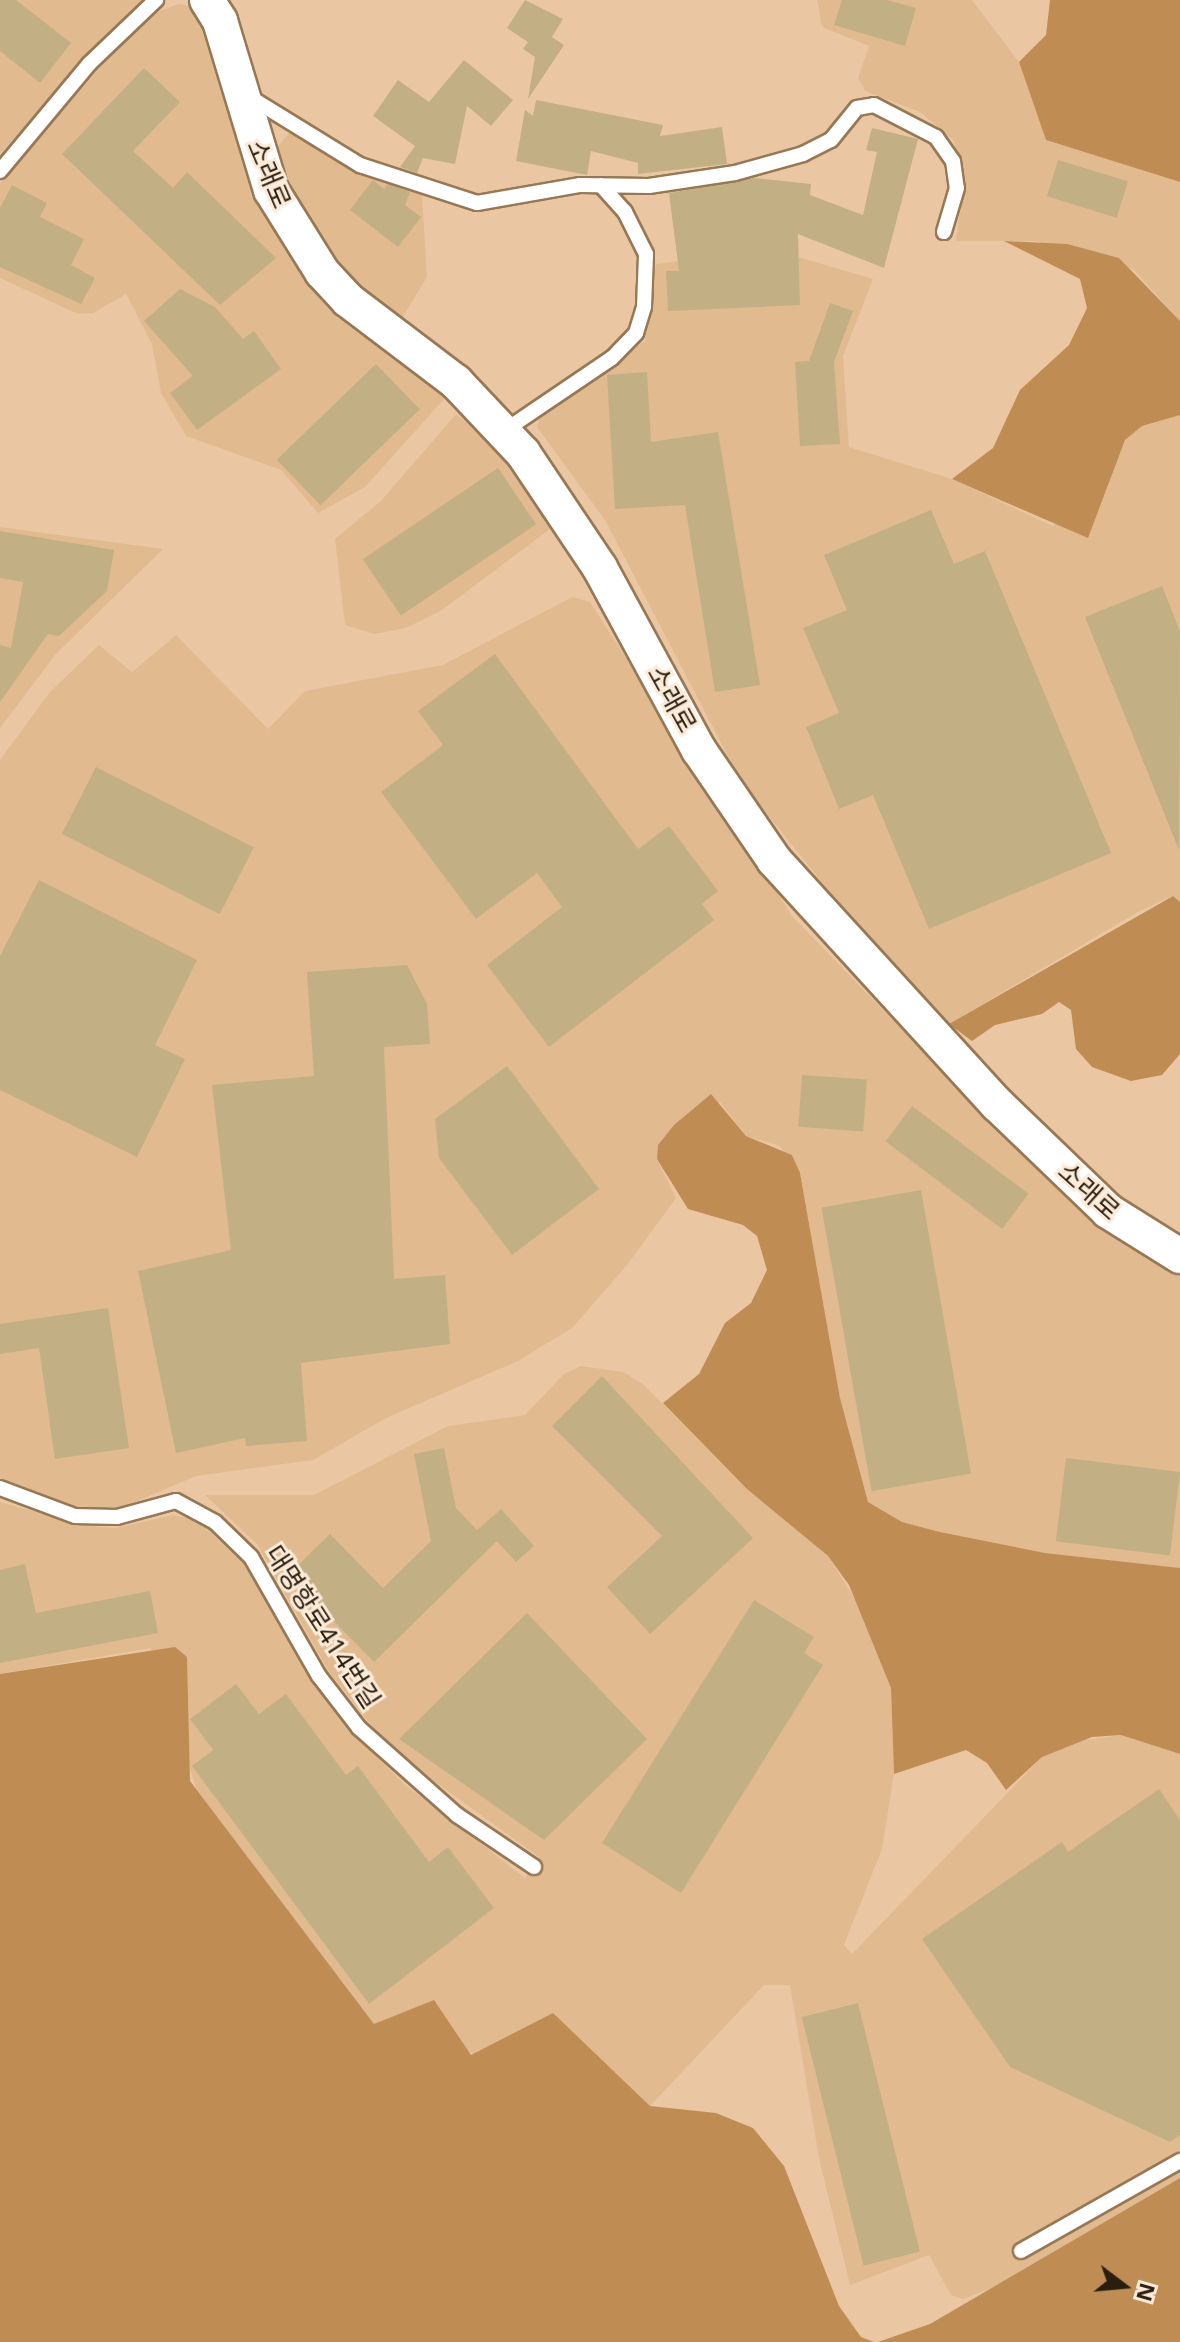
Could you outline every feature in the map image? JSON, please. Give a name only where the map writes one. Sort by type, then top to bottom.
[{"type":"street","name":"소래로","points":[[207,0],[241,90],[271,190],[322,272],[348,300],[456,382],[503,431],[600,568],[699,750],[784,872],[1036,1142],[1108,1211],[1180,1256]]},
{"type":"lane","points":[[0,171],[89,64],[156,0]]},
{"type":"lane","name":"소래로","points":[[241,90],[320,145],[432,193],[477,203],[601,185],[649,186],[735,173],[803,154],[831,140],[857,108],[874,105],[936,137],[953,161],[957,188],[944,232]]},
{"type":"lane","points":[[503,431],[612,358],[636,333],[644,307],[646,254],[625,212],[601,185]]},
{"type":"lane","name":"대명항로414번길","points":[[0,1488],[75,1516],[117,1517],[176,1501],[215,1522],[251,1557],[319,1676],[359,1728],[434,1796],[534,1867]]},
{"type":"lane","points":[[1021,2251],[1180,2161]]},
{"type":"shaded area","points":[[0,0],[144,0],[0,154]]},
{"type":"shaded area","points":[[817,0],[972,0],[1019,62],[1046,140],[1180,182],[1180,321],[1133,269],[1036,241],[956,241],[965,178],[953,140],[920,112],[865,91],[858,78],[869,46],[822,27]]},
{"type":"shaded area","points":[[1050,0],[1180,0],[1180,182],[1046,140],[1019,62],[1046,35]]},
{"type":"shaded area","points":[[179,4],[189,6],[211,42],[240,145],[445,398],[365,487],[318,513],[281,470],[186,436],[161,393],[152,344],[126,294],[93,313],[78,314],[0,278],[0,184],[115,50],[151,14]]},
{"type":"shaded area","points":[[289,133],[422,195],[427,277],[399,323],[362,296],[305,231],[272,154]]},
{"type":"shaded area","points":[[1004,241],[1067,244],[1119,258],[1180,321],[1180,415],[1142,426],[1125,440],[1088,538],[952,479],[993,448],[1020,390],[1069,345],[1087,308],[1080,279]]},
{"type":"shaded area","points":[[724,255],[795,256],[873,279],[843,356],[849,447],[952,479],[1053,526],[1106,479],[1125,440],[1142,426],[1180,415],[1180,902],[1172,896],[1138,912],[949,1024],[857,926],[742,783],[605,520],[537,427],[541,413],[645,341],[656,264]]},
{"type":"shaded area","points":[[456,414],[505,453],[551,520],[550,529],[442,610],[406,628],[374,634],[345,625],[335,539],[381,501]]},
{"type":"shaded area","points":[[0,527],[163,549],[55,655],[0,728]]},
{"type":"shaded area","points":[[572,597],[590,602],[792,916],[1019,1150],[1119,1240],[1180,1276],[1180,1568],[1045,1553],[940,1532],[902,1522],[868,1502],[840,1398],[800,1173],[780,1146],[746,1136],[720,1102],[657,1159],[676,1198],[627,1265],[572,1328],[518,1361],[386,1418],[313,1460],[196,1476],[116,1510],[77,1509],[0,1478],[0,760],[50,692],[99,645],[132,672],[176,635],[268,729],[305,691],[443,665]]},
{"type":"shaded area","points":[[1173,896],[1180,902],[1180,1054],[1162,1075],[1131,1081],[1092,1067],[1076,1049],[1071,1010],[1059,1002],[1042,1014],[995,1025],[972,1041],[949,1024]]},
{"type":"shaded area","points":[[711,1094],[746,1136],[792,1155],[800,1173],[840,1398],[868,1502],[902,1522],[940,1532],[1045,1553],[1180,1568],[1180,1754],[1121,1735],[1092,1737],[1042,1757],[1006,1790],[987,1763],[966,1750],[894,1774],[891,1688],[849,1585],[828,1556],[747,1489],[663,1403],[699,1374],[725,1323],[751,1303],[767,1270],[757,1236],[743,1225],[688,1209],[657,1159],[658,1145],[674,1125]]},
{"type":"shaded area","points":[[581,1366],[623,1372],[643,1384],[747,1489],[828,1556],[864,1614],[891,1688],[894,1774],[882,1849],[844,1945],[852,1954],[1042,1757],[1066,1743],[1121,1735],[1180,1754],[1180,2178],[997,2286],[963,2299],[951,2295],[929,2255],[850,2285],[819,2158],[790,1985],[764,1985],[650,2106],[374,2024],[198,1794],[151,1648],[0,1674],[0,1502],[86,1526],[116,1528],[173,1515],[198,1520],[252,1572],[285,1636],[353,1734],[404,1784],[525,1878],[539,1857],[409,1763],[375,1730],[328,1670],[257,1544],[205,1495],[314,1495],[448,1426],[525,1415],[564,1374]]},
{"type":"shaded area","points":[[175,1647],[187,1657],[190,1781],[374,2024],[434,2000],[471,2055],[553,2013],[650,2106],[716,2113],[753,2128],[784,2166],[839,2306],[861,2337],[874,2342],[0,2342],[0,1674]]},
{"type":"shaded area","points":[[1180,2178],[1180,2342],[878,2342],[930,2324]]},
{"type":"building","points":[[0,0],[16,0],[71,43],[40,83],[0,51]]},
{"type":"building","points":[[525,0],[563,19],[552,37],[564,45],[528,99],[535,57],[523,49],[528,42],[507,28]]},
{"type":"building","points":[[842,0],[887,0],[916,8],[905,46],[834,25]]},
{"type":"building","points":[[464,60],[513,100],[491,126],[467,106],[455,164],[423,158],[417,173],[400,167],[415,146],[373,116],[398,80],[429,102]]},
{"type":"building","points":[[144,68],[180,102],[133,151],[173,188],[187,172],[276,258],[220,305],[62,154]]},
{"type":"building","points":[[536,100],[663,125],[660,136],[722,127],[727,164],[638,174],[638,163],[591,151],[587,175],[516,161],[525,110],[533,116]]},
{"type":"building","points":[[872,128],[918,139],[884,268],[798,234],[800,305],[668,311],[666,271],[679,271],[669,193],[754,178],[811,184],[810,195],[863,215],[877,152],[866,150]]},
{"type":"building","points":[[1058,160],[1128,181],[1117,218],[1047,196]]},
{"type":"building","points":[[373,180],[384,189],[388,184],[410,192],[405,205],[421,217],[398,247],[350,210]]},
{"type":"building","points":[[12,185],[47,203],[40,217],[84,239],[71,265],[95,278],[81,304],[0,267],[0,208]]},
{"type":"building","points":[[180,289],[215,307],[243,339],[254,331],[281,369],[197,430],[170,393],[193,376],[144,321]]},
{"type":"building","points":[[830,303],[853,311],[834,362],[840,444],[800,446],[795,362],[809,361]]},
{"type":"building","points":[[376,364],[420,409],[320,505],[277,460]]},
{"type":"building","points":[[647,372],[651,442],[718,432],[760,685],[715,692],[685,505],[615,509],[607,375]]},
{"type":"building","points":[[498,468],[536,524],[401,616],[363,559]]},
{"type":"building","points":[[931,510],[954,564],[985,551],[1111,853],[929,929],[873,795],[839,809],[806,727],[839,713],[803,628],[847,610],[824,555]]},
{"type":"building","points":[[0,531],[114,550],[107,591],[59,636],[48,634],[0,702],[0,645],[11,648],[23,582],[0,578]]},
{"type":"building","points":[[1162,586],[1180,631],[1179,850],[1085,617]]},
{"type":"building","points":[[495,654],[638,849],[669,826],[718,891],[702,904],[714,920],[549,1047],[487,965],[562,907],[537,873],[476,919],[381,792],[443,745],[418,711]]},
{"type":"building","points":[[96,767],[254,847],[220,914],[62,834]]},
{"type":"building","points":[[39,880],[197,960],[155,1045],[185,1059],[137,1157],[0,1090],[0,956]]},
{"type":"building","points":[[407,965],[427,1004],[430,1044],[384,1047],[394,1279],[445,1275],[450,1344],[301,1363],[307,1441],[246,1446],[245,1438],[176,1453],[138,1271],[231,1250],[212,1085],[314,1076],[307,972]]},
{"type":"building","points":[[507,1066],[599,1189],[512,1255],[439,1158],[435,1119]]},
{"type":"building","points":[[802,1075],[867,1080],[863,1131],[798,1127]]},
{"type":"building","points":[[912,1106],[1029,1194],[1002,1229],[886,1141]]},
{"type":"building","points":[[921,1190],[971,1474],[872,1491],[822,1208]]},
{"type":"building","points":[[108,1308],[129,1448],[55,1459],[39,1348],[0,1354],[0,1324]]},
{"type":"building","points":[[602,1376],[753,1538],[650,1634],[607,1587],[662,1536],[552,1426]]},
{"type":"building","points":[[444,1448],[456,1508],[477,1530],[501,1509],[534,1546],[516,1562],[497,1541],[374,1662],[288,1575],[330,1534],[383,1588],[431,1541],[414,1454]]},
{"type":"building","points":[[1066,1458],[1180,1472],[1170,1555],[1056,1541]]},
{"type":"building","points":[[25,1564],[36,1613],[150,1591],[158,1633],[0,1663],[0,1570]]},
{"type":"building","points":[[754,1600],[814,1637],[804,1653],[823,1665],[681,1893],[602,1843]]},
{"type":"building","points":[[527,1613],[647,1739],[544,1840],[399,1739]]},
{"type":"building","points":[[236,1684],[259,1714],[286,1694],[346,1775],[358,1766],[429,1862],[448,1847],[494,1908],[369,2004],[192,1766],[213,1750],[190,1719]]},
{"type":"building","points":[[1159,1789],[1180,1820],[1180,2135],[1170,2142],[1010,2067],[922,1939],[1062,1842],[1068,1852]]},
{"type":"building","points":[[858,2003],[920,2251],[864,2265],[802,2017]]}]
